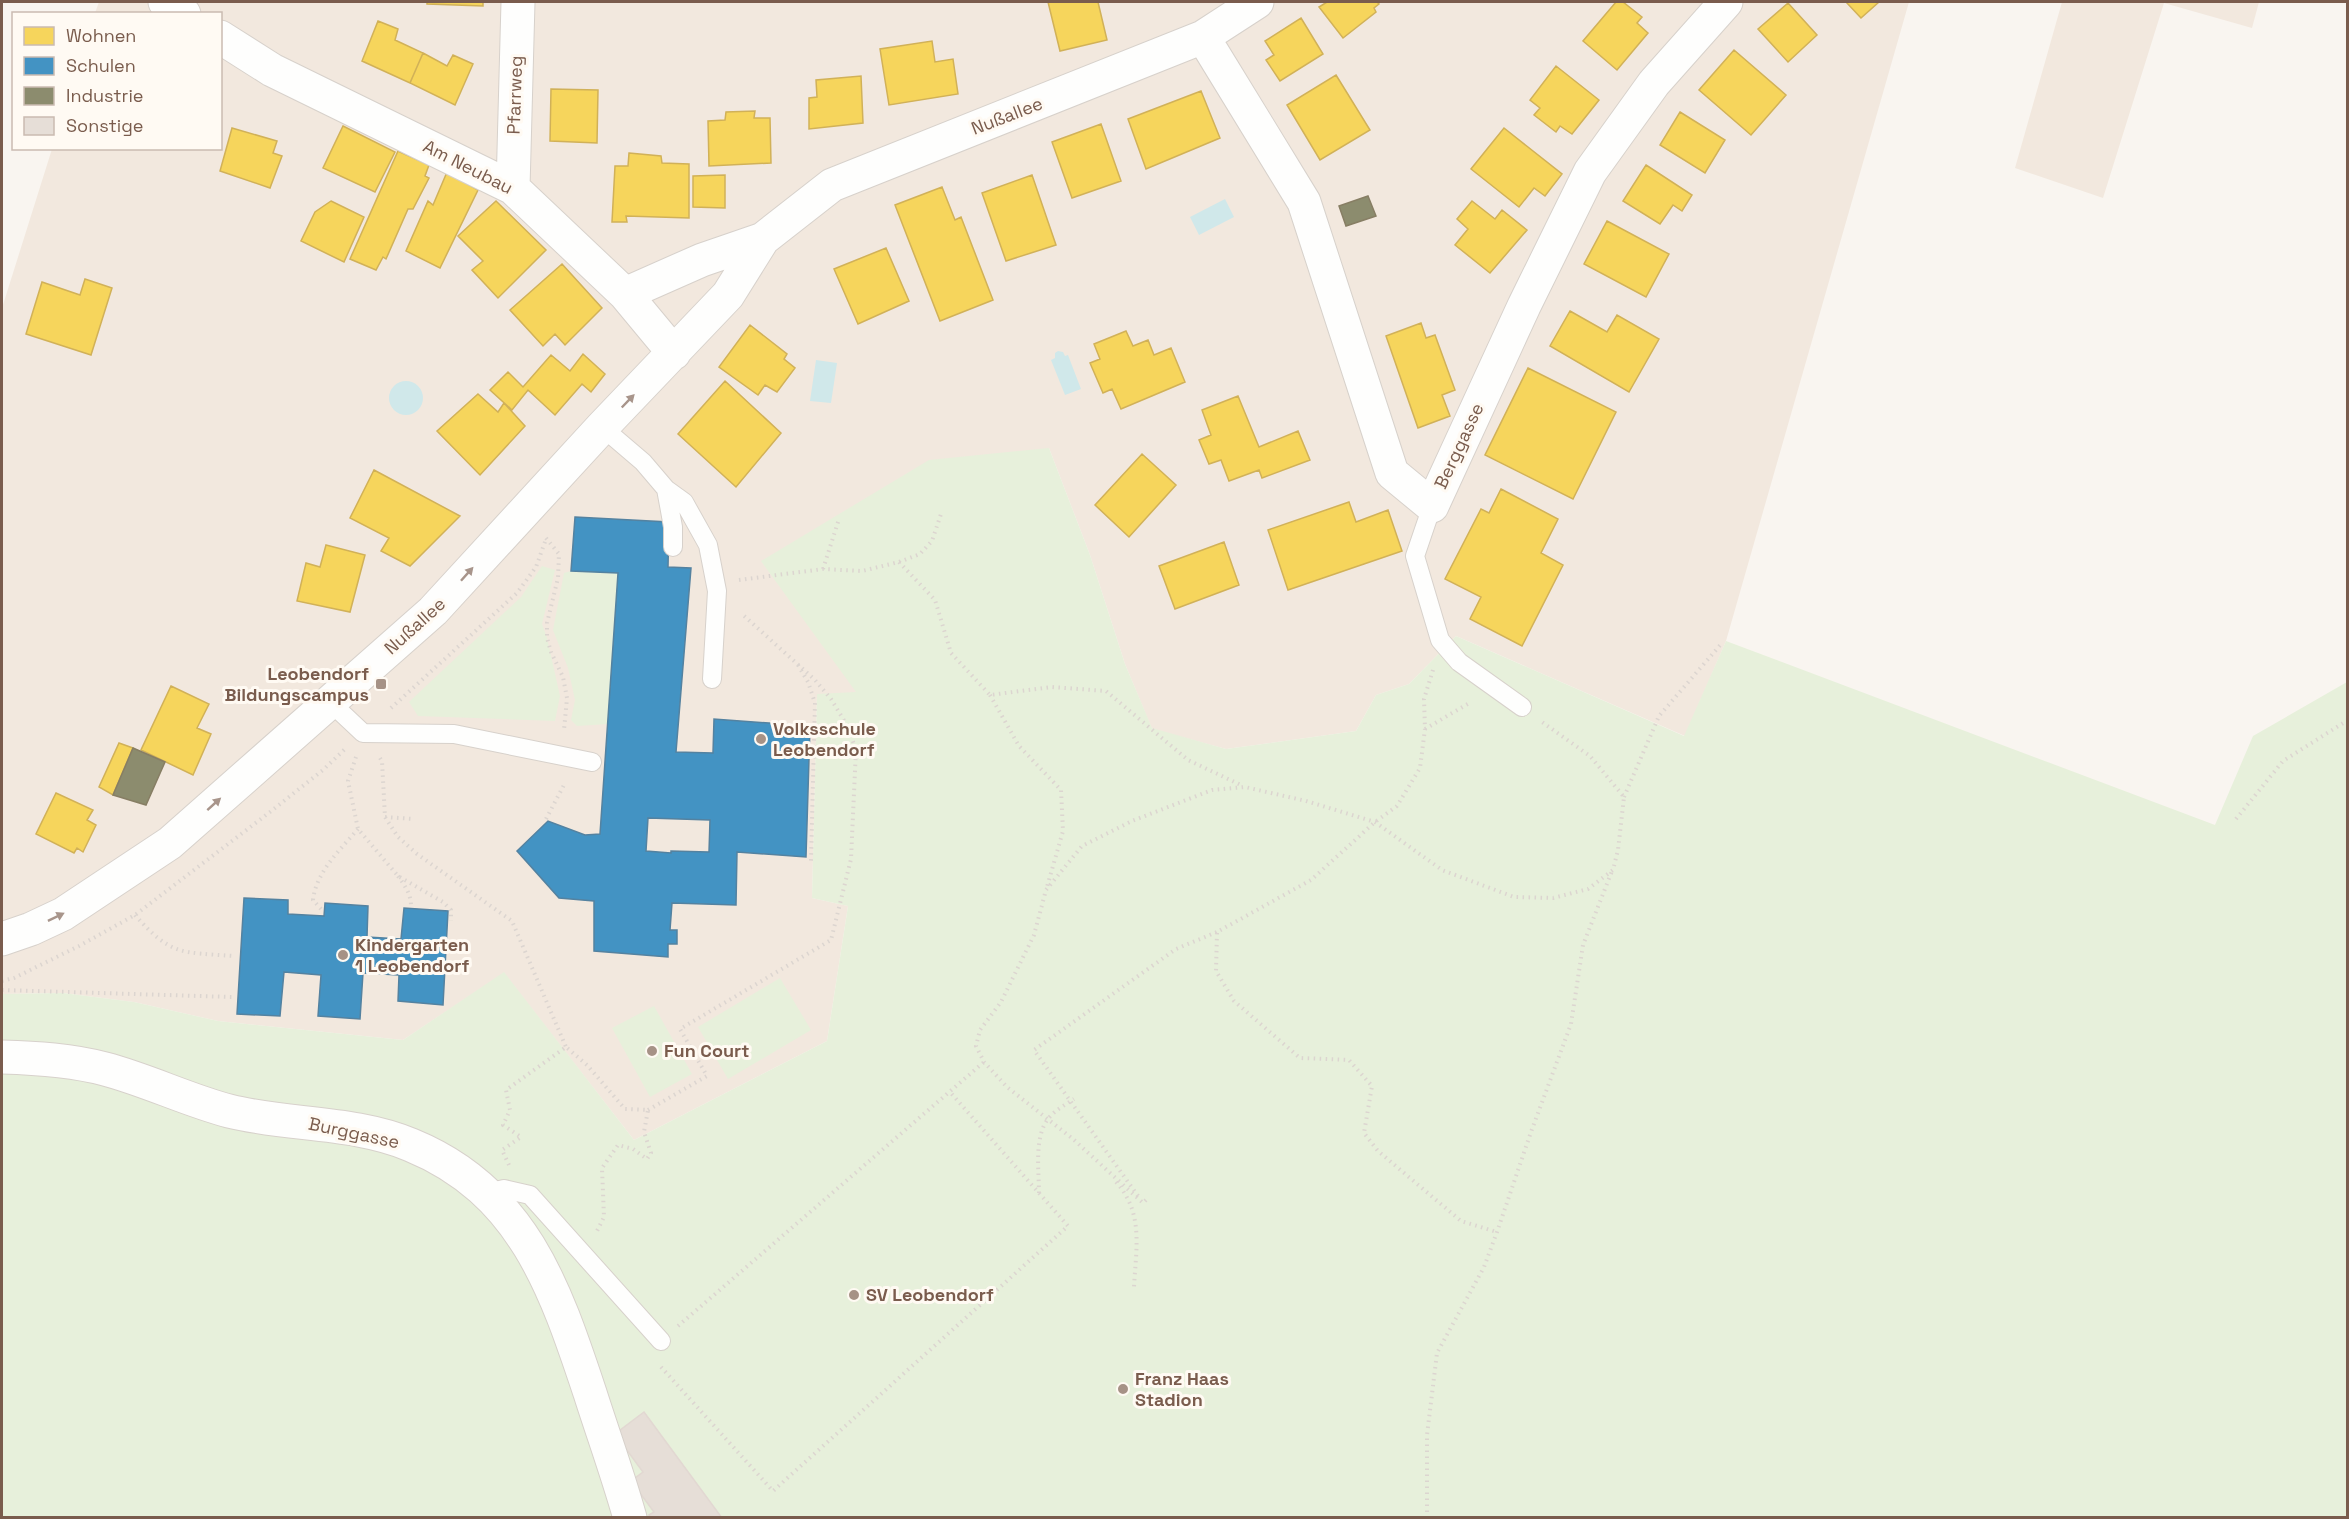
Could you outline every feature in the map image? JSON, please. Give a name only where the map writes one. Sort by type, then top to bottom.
[{"type":"street","points":[[165,2],[181,12]]},
{"type":"street","name":"Pfarrweg","points":[[513,188],[518,2]]},
{"type":"street","name":"Nußallee","points":[[626,294],[702,260],[763,239],[832,185],[1203,37],[1257,2]]},
{"type":"street","name":"Berggasse","points":[[1203,37],[1304,202],[1392,473],[1432,506],[1524,306],[1590,172],[1654,83],[1726,2]]},
{"type":"street","name":"Am Neubau","points":[[222,38],[272,70],[513,188],[626,294],[674,353]]},
{"type":"street","name":"Nußallee","points":[[2,939],[63,914],[170,843],[441,604],[602,427],[728,295],[763,239]]},
{"type":"street","name":"Burggasse","points":[[2,1057],[45,1058],[104,1069],[230,1111],[375,1134],[412,1145],[448,1165],[487,1193],[516,1225],[538,1260],[564,1315],[630,1518]]},
{"type":"lane","points":[[602,427],[643,462],[666,489],[684,502],[698,523],[708,545],[716,587],[712,679]]},
{"type":"lane","points":[[666,489],[673,527],[672,547]]},
{"type":"lane","points":[[1432,506],[1415,556],[1440,640],[1459,662],[1522,707]]},
{"type":"lane","points":[[330,702],[363,733],[454,734],[585,761]]},
{"type":"lane","points":[[487,1193],[504,1189],[530,1195],[662,1341]]},
{"type":"path","points":[[524,511],[559,554],[558,578],[547,623],[547,638],[563,677],[567,698],[564,730],[585,761],[546,819]]},
{"type":"path","points":[[716,587],[823,570],[862,571],[899,562],[920,554],[932,541],[942,512]]},
{"type":"path","points":[[823,570],[839,519]]},
{"type":"path","points":[[899,562],[935,600],[951,653],[990,695],[1019,746],[1061,790],[1063,831],[1034,935],[1001,1002],[980,1030],[976,1046],[984,1062],[1007,1088],[1144,1201],[1034,1050],[1176,950],[1217,932],[1311,880],[1375,822],[1397,806],[1420,768],[1425,729],[1424,699],[1433,672]]},
{"type":"path","points":[[382,761],[385,817],[398,837],[417,854],[512,921],[566,1047],[587,1065],[625,1109],[648,1110],[707,1076],[680,1029],[831,940],[851,859],[856,749],[845,722],[831,699],[795,661],[716,587]]},
{"type":"path","points":[[1427,1518],[1427,1435],[1437,1353],[1484,1267],[1571,1024],[1583,945],[1613,870],[1618,850],[1624,797],[1659,716],[1722,643]]},
{"type":"path","points":[[795,661],[808,682],[815,703],[811,861]]},
{"type":"path","points":[[990,695],[1052,687],[1106,691],[1188,760],[1245,787],[1306,801],[1375,822],[1442,870],[1514,897],[1553,898],[1588,889],[1613,870]]},
{"type":"path","points":[[1425,729],[1495,688]]},
{"type":"path","points":[[1522,707],[1590,756],[1624,797]]},
{"type":"path","points":[[2236,819],[2283,761],[2348,720]]},
{"type":"path","points":[[363,733],[348,781],[358,829],[407,889],[411,906]]},
{"type":"path","points":[[1046,890],[1082,846],[1132,821],[1212,790],[1245,787]]},
{"type":"path","points":[[385,817],[414,819]]},
{"type":"path","points":[[321,909],[313,900],[315,886],[327,867],[358,829]]},
{"type":"path","points":[[398,876],[443,902],[451,910],[451,921]]},
{"type":"path","points":[[135,915],[153,936],[168,947],[187,952],[233,956]]},
{"type":"path","points":[[1217,932],[1216,971],[1234,1001],[1300,1058],[1348,1060],[1372,1086],[1364,1133],[1378,1151],[1461,1221],[1497,1232]]},
{"type":"path","points":[[2,990],[232,997]]},
{"type":"path","points":[[530,1195],[513,1175],[502,1150],[521,1137],[503,1125],[510,1110],[506,1090],[566,1047]]},
{"type":"path","points":[[950,1092],[1068,1226],[773,1491],[648,1353],[984,1062]]},
{"type":"path","points":[[1038,1193],[1040,1145],[1047,1120],[1072,1100]]},
{"type":"path","points":[[576,1246],[588,1242],[596,1234],[604,1216],[602,1167],[618,1145],[633,1149],[647,1159],[651,1153],[644,1132],[648,1110]]},
{"type":"path","points":[[1100,1163],[1124,1190],[1134,1210],[1137,1229],[1134,1287]]},
{"type":"shaded area","points":[[99,2],[1909,2],[1726,641],[1685,736],[1456,636],[1409,684],[1376,695],[1356,731],[1226,749],[1152,729],[1125,664],[1090,555],[1049,448],[856,693],[817,695],[812,898],[848,906],[827,1041],[634,1140],[504,973],[403,1040],[218,1021],[134,1002],[63,993],[2,994],[2,308],[52,150],[222,150],[222,12],[95,12]]},
{"type":"shaded area","points":[[2062,2],[2259,2],[2252,28],[2164,3],[2103,198],[2015,168]]},
{"type":"green space","points":[[1049,448],[1090,555],[1125,664],[1152,728],[1226,749],[1356,731],[1376,695],[1409,684],[1456,636],[1684,736],[1726,641],[2215,825],[2253,736],[2347,682],[2347,1517],[2,1517],[2,994],[63,993],[134,1002],[218,1021],[403,1040],[504,972],[634,1140],[827,1041],[848,906],[812,898],[817,694],[856,692],[761,561],[929,460]]},
{"type":"green space","points":[[542,566],[555,570],[542,624],[560,696],[555,721],[418,716],[409,702],[521,597]]},
{"type":"green space","points":[[571,571],[618,573],[608,724],[577,726],[571,720],[575,700],[568,668],[553,630],[564,573]]},
{"type":"green space","points":[[780,978],[811,1030],[728,1079],[698,1027]]},
{"type":"green space","name":"Fun Court","points":[[654,1006],[692,1074],[650,1097],[612,1028]]},
{"type":"water","points":[[1225,199],[1234,217],[1199,235],[1190,217]]},
{"type":"water","points":[[1063,352],[1065,356],[1068,355],[1081,389],[1065,395],[1051,360],[1055,358],[1055,353]]},
{"type":"water","points":[[816,360],[837,363],[831,403],[810,401]]},
{"type":"water","points":[[406,381],[418,386],[423,398],[418,410],[406,415],[394,410],[389,398],[394,386]]},
{"type":"building: Wohnen","points":[[427,2],[483,2],[483,6],[427,4]]},
{"type":"building: Wohnen","points":[[1048,2],[1098,2],[1107,40],[1060,51]]},
{"type":"building: Wohnen","points":[[1327,2],[1377,2],[1379,4],[1374,8],[1376,12],[1343,38],[1319,7]]},
{"type":"building: Wohnen","points":[[1616,2],[1623,2],[1642,17],[1637,23],[1648,33],[1617,70],[1583,41]]},
{"type":"building: Wohnen","points":[[1846,2],[1879,2],[1861,18]]},
{"type":"building: Wohnen","points":[[1788,3],[1817,35],[1788,62],[1758,29]]},
{"type":"building: Wohnen","points":[[1301,18],[1323,54],[1280,81],[1266,60],[1274,55],[1265,41]]},
{"type":"building: Wohnen","points":[[378,21],[398,29],[395,40],[423,53],[410,83],[362,61]]},
{"type":"building: Wohnen","points":[[932,41],[935,62],[953,59],[958,94],[889,105],[880,49]]},
{"type":"building: Wohnen","points":[[1734,50],[1786,95],[1751,135],[1699,90]]},
{"type":"building: Wohnen","points":[[423,53],[447,66],[453,55],[473,64],[455,105],[410,83]]},
{"type":"building: Wohnen","points":[[1556,66],[1599,100],[1572,134],[1560,126],[1556,132],[1534,115],[1540,108],[1530,100]]},
{"type":"building: Wohnen","points":[[1336,75],[1370,130],[1320,160],[1287,105]]},
{"type":"building: Wohnen","points":[[861,76],[863,123],[809,129],[809,98],[817,97],[816,80]]},
{"type":"building: Wohnen","points":[[551,89],[598,90],[597,143],[550,141]]},
{"type":"building: Wohnen","points":[[1201,91],[1220,138],[1146,169],[1128,119]]},
{"type":"building: Wohnen","points":[[755,111],[754,118],[770,118],[771,163],[709,166],[708,121],[725,120],[726,112]]},
{"type":"building: Wohnen","points":[[1680,112],[1725,140],[1705,173],[1660,145]]},
{"type":"building: Wohnen","points":[[1101,124],[1121,181],[1072,198],[1052,142]]},
{"type":"building: Wohnen","points":[[343,126],[395,152],[375,192],[323,168]]},
{"type":"building: Wohnen","points":[[232,128],[277,141],[273,153],[282,156],[270,188],[220,171]]},
{"type":"building: Wohnen","points":[[1504,128],[1562,174],[1545,196],[1534,188],[1519,207],[1471,169]]},
{"type":"building: Wohnen","points":[[398,151],[429,165],[425,176],[429,178],[413,209],[408,209],[386,259],[383,257],[376,270],[350,259]]},
{"type":"building: Wohnen","points":[[629,153],[661,156],[662,163],[689,164],[689,218],[626,216],[627,222],[612,222],[615,166],[628,166]]},
{"type":"building: Wohnen","points":[[1646,165],[1692,195],[1682,211],[1673,205],[1660,224],[1623,201]]},
{"type":"building: Wohnen","points":[[447,172],[478,190],[440,268],[406,251],[428,201],[433,205]]},
{"type":"building: Wohnen","points":[[725,175],[725,208],[693,207],[693,176]]},
{"type":"building: Wohnen","points":[[1032,175],[1056,245],[1006,261],[982,193]]},
{"type":"building: Wohnen","points":[[942,187],[955,220],[961,217],[993,300],[940,321],[895,205]]},
{"type":"building: Wohnen","points":[[331,201],[364,217],[344,262],[301,241],[315,212]]},
{"type":"building: Wohnen","points":[[496,201],[546,250],[498,298],[472,270],[483,261],[458,236]]},
{"type":"building: Wohnen","points":[[1472,201],[1495,219],[1502,210],[1527,230],[1490,273],[1455,245],[1468,229],[1457,219]]},
{"type":"building: Wohnen","points":[[1607,221],[1669,254],[1646,297],[1584,264]]},
{"type":"building: Wohnen","points":[[886,248],[909,301],[858,324],[834,269]]},
{"type":"building: Wohnen","points":[[562,264],[602,308],[565,345],[555,334],[543,346],[510,310]]},
{"type":"building: Wohnen","points":[[85,279],[112,288],[91,355],[26,334],[42,282],[80,295]]},
{"type":"building: Wohnen","points":[[1570,311],[1607,332],[1617,315],[1659,339],[1629,392],[1550,346]]},
{"type":"building: Wohnen","points":[[1421,323],[1426,338],[1435,335],[1455,390],[1442,395],[1450,416],[1418,428],[1386,336]]},
{"type":"building: Wohnen","points":[[750,325],[787,354],[784,359],[795,368],[777,392],[765,385],[758,395],[719,367]]},
{"type":"building: Wohnen","points":[[1126,331],[1133,346],[1148,340],[1154,355],[1171,348],[1185,382],[1121,409],[1112,389],[1103,393],[1090,363],[1100,359],[1094,344]]},
{"type":"building: Wohnen","points":[[583,354],[605,374],[591,392],[582,384],[555,415],[528,390],[512,410],[490,390],[508,372],[523,387],[551,355],[570,371]]},
{"type":"building: Wohnen","points":[[1528,368],[1616,412],[1573,499],[1485,455]]},
{"type":"building: Wohnen","points":[[725,381],[781,433],[736,487],[678,434]]},
{"type":"building: Wohnen","points":[[478,394],[498,412],[504,403],[525,426],[480,475],[437,431]]},
{"type":"building: Wohnen","points":[[1238,396],[1259,447],[1298,431],[1310,460],[1262,478],[1259,470],[1229,481],[1221,460],[1209,464],[1199,440],[1211,435],[1202,410]]},
{"type":"building: Wohnen","points":[[1142,454],[1176,485],[1129,537],[1095,505]]},
{"type":"building: Wohnen","points":[[374,470],[460,516],[410,566],[381,551],[389,538],[350,518]]},
{"type":"building: Wohnen","points":[[1501,489],[1558,519],[1541,553],[1563,565],[1522,646],[1470,619],[1481,597],[1445,579],[1481,509],[1489,513]]},
{"type":"building: Wohnen","points":[[1349,502],[1356,522],[1388,510],[1402,551],[1288,590],[1268,530]]},
{"type":"building: Wohnen","points":[[1224,542],[1239,585],[1175,609],[1159,566]]},
{"type":"building: Wohnen","points":[[326,545],[365,555],[350,612],[297,601],[306,563],[320,567]]},
{"type":"building: Wohnen","points":[[171,686],[209,704],[197,728],[211,734],[193,775],[141,750]]},
{"type":"building: Wohnen","points":[[119,743],[133,748],[113,795],[99,787]]},
{"type":"building: Wohnen","points":[[56,793],[93,810],[87,820],[96,825],[83,852],[77,848],[74,853],[36,834]]},
{"type":"building: Schulen","name":"Volksschule Leobendorf","points":[[575,517],[669,522],[668,567],[691,568],[676,752],[713,753],[714,719],[810,726],[806,857],[737,852],[736,905],[672,903],[670,930],[677,930],[677,944],[668,944],[668,957],[594,951],[594,901],[559,898],[517,851],[548,821],[585,835],[600,834],[618,573],[571,571]],"holes":[[[648,818],[710,820],[709,852],[646,851]]]},
{"type":"building: Schulen","name":"Kindergarten 1 Leobendorf","points":[[244,898],[288,900],[288,914],[324,916],[325,903],[368,906],[367,937],[401,939],[404,908],[448,911],[443,1005],[398,1001],[399,975],[363,973],[360,1019],[318,1016],[321,975],[284,972],[280,1016],[237,1014]]},
{"type":"building: Industrie","points":[[1368,196],[1376,216],[1346,226],[1339,206]]},
{"type":"building: Industrie","points":[[133,748],[165,762],[146,805],[113,795]]},
{"type":"building: Sonstige","points":[[644,1412],[722,1518],[651,1518],[649,1515],[654,1512],[631,1481],[643,1472],[615,1434]]},
{"type":"place","name":"Leobendorf Bildungscampus","points":[[381,684]]},
{"type":"place","name":"Volksschule Leobendorf","points":[[761,739]]},
{"type":"place","name":"Kindergarten 1 Leobendorf","points":[[343,955]]},
{"type":"place","name":"Fun Court","points":[[652,1051]]},
{"type":"place","name":"SV Leobendorf","points":[[854,1295]]},
{"type":"place","name":"Franz Haas Stadion","points":[[1123,1389]]}]
